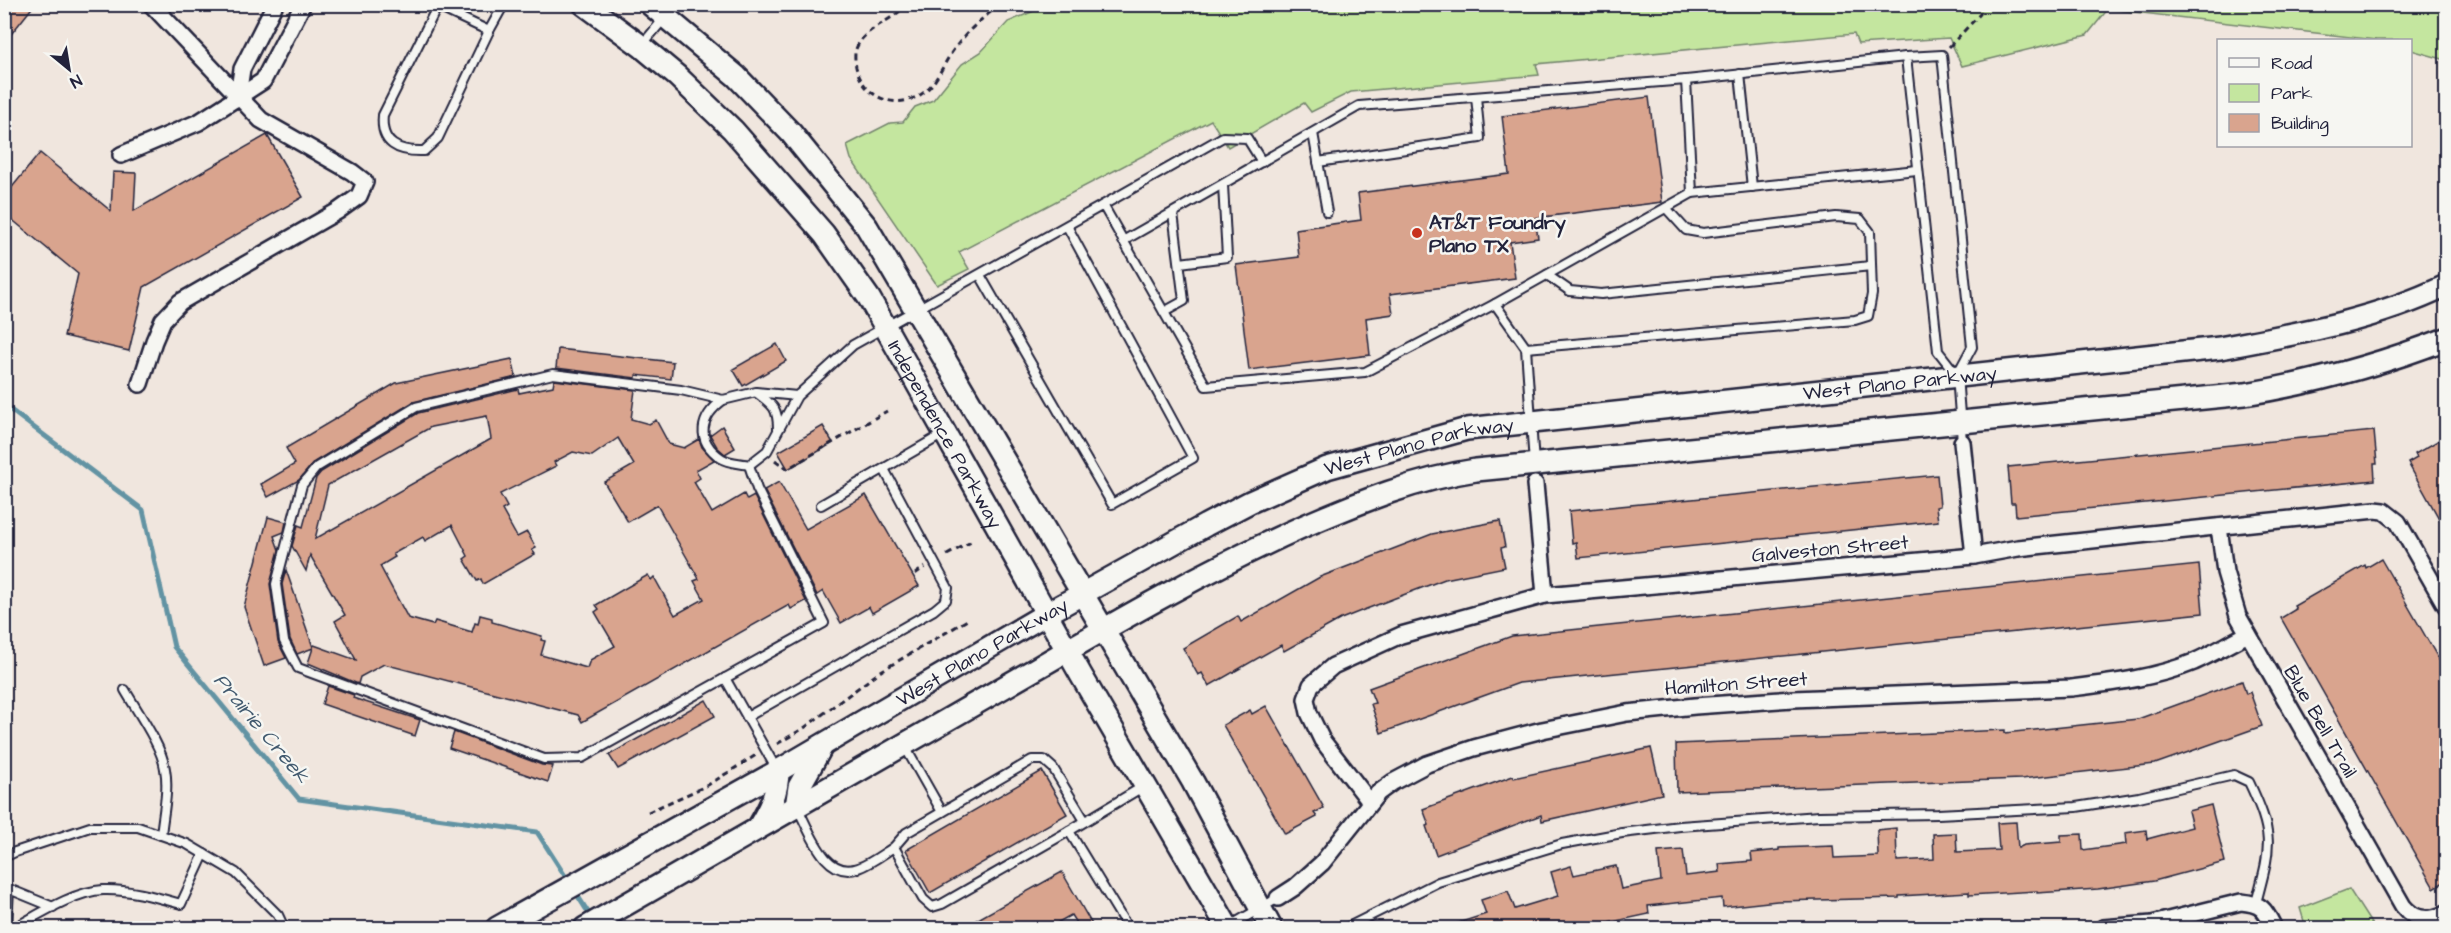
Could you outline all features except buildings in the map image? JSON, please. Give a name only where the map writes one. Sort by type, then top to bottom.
[{"type":"main road","name":"Independence Parkway","points":[[584,4],[677,76],[733,130],[817,225],[869,298],[1144,786],[1228,928]]},
{"type":"main road","name":"Independence Parkway","points":[[664,8],[736,76],[790,133],[867,228],[1084,593],[1193,782],[1271,928]]},
{"type":"main road","name":"West Plano Parkway","points":[[497,928],[778,771],[1046,614],[1250,502],[1327,468],[1467,429],[1957,375],[2052,368],[2220,348],[2295,334],[2368,315],[2446,286]]},
{"type":"main road","name":"West Plano Parkway","points":[[585,928],[1067,650],[1240,555],[1383,494],[1444,475],[1534,475],[1960,421],[2133,406],[2297,386],[2358,370],[2446,339]]},
{"type":"main road","points":[[796,807],[799,788],[822,745]]},
{"type":"main road","points":[[758,829],[774,798],[778,784],[778,771]]},
{"type":"street","points":[[140,384],[163,320],[180,302],[338,211],[359,196],[365,182],[352,172],[261,120],[151,4]]},
{"type":"street","points":[[238,96],[242,69],[275,4]]},
{"type":"street","points":[[121,155],[199,122],[263,81],[303,4]]},
{"type":"street","points":[[1962,442],[1974,556]]},
{"type":"street","points":[[1534,475],[1545,595]]},
{"type":"street","name":"Galveston Street","points":[[1370,802],[1322,740],[1309,713],[1306,699],[1311,685],[1334,666],[1401,635],[1545,595],[1974,556],[2018,548],[2375,510],[2384,511],[2398,522],[2446,606]]},
{"type":"street","name":"Blue Bell Trail","points":[[2220,526],[2224,572],[2231,595],[2248,633],[2403,906],[2410,914],[2421,919],[2432,919],[2446,913]]},
{"type":"street","name":"Hamilton Street","points":[[1278,898],[1295,887],[1322,863],[1370,802],[1393,782],[1427,764],[1542,730],[1628,713],[1793,699],[2092,685],[2152,675],[2193,662],[2248,633]]},
{"type":"street","points":[[2103,928],[2152,924],[2241,902],[2256,903],[2266,912],[2274,928]]},
{"type":"lane","points":[[489,31],[435,6],[383,115],[382,128],[396,147],[409,152],[423,151],[438,138],[504,4]]},
{"type":"lane","points":[[641,46],[664,8]]},
{"type":"lane","points":[[1124,241],[1359,106],[1686,80],[1942,55],[1972,347],[1957,375],[1962,442]]},
{"type":"lane","points":[[1906,57],[1938,351],[1957,375]]},
{"type":"lane","points":[[1740,74],[1752,187]]},
{"type":"lane","points":[[1686,80],[1692,193]]},
{"type":"lane","points":[[1318,162],[1480,138],[1476,97]]},
{"type":"lane","points":[[1313,133],[1327,212]]},
{"type":"lane","points":[[797,396],[756,392],[723,400],[710,410],[703,424],[708,447],[723,460],[749,465],[767,451],[797,396],[853,345],[1223,137],[1247,138],[1262,162]]},
{"type":"lane","points":[[1103,205],[1206,386],[1365,372],[1495,304],[1692,193],[1917,170]]},
{"type":"lane","points":[[1180,263],[1227,257],[1222,185]]},
{"type":"lane","points":[[1526,348],[1855,320],[1868,316],[1872,294],[1870,232],[1860,219],[1836,217],[1703,233],[1686,230],[1665,208]]},
{"type":"lane","points":[[1164,312],[1184,301],[1173,213]]},
{"type":"lane","points":[[980,275],[1112,504],[1152,482],[1193,458],[1067,226]]},
{"type":"lane","points":[[1547,274],[1570,291],[1601,294],[1871,267]]},
{"type":"lane","points":[[1495,304],[1526,348],[1534,475]]},
{"type":"lane","points":[[723,400],[681,390],[553,374],[416,407],[317,467],[302,485],[276,584],[284,641],[298,668],[544,759],[582,758],[824,623],[757,489],[749,465]]},
{"type":"lane","points":[[756,392],[773,405],[778,417],[778,430]]},
{"type":"lane","points":[[821,505],[946,433]]},
{"type":"lane","points":[[747,717],[934,610],[946,600],[948,588],[884,469]]},
{"type":"lane","points":[[725,678],[778,771]]},
{"type":"lane","points":[[124,690],[152,738],[165,768],[166,791],[160,835]]},
{"type":"lane","points":[[903,744],[942,812]]},
{"type":"lane","points":[[796,807],[830,865],[843,871],[858,868],[894,847],[906,833],[1032,760],[1044,760],[1053,768],[1084,821]]},
{"type":"lane","points":[[1346,928],[1438,882],[1562,844],[1622,833],[1680,826],[1819,816],[1938,814],[2076,807],[2139,797],[2234,775],[2248,782],[2267,825],[2270,847],[2256,903]]},
{"type":"lane","points":[[894,847],[923,899],[932,907],[942,904],[1144,786]]},
{"type":"lane","points":[[4,857],[90,827],[138,826],[187,844],[236,873],[278,915],[284,928]]},
{"type":"lane","points":[[1069,831],[1128,928]]},
{"type":"lane","points":[[14,928],[53,906],[89,892],[103,890],[143,894],[181,904],[204,854]]},
{"type":"lane","points":[[7,928],[7,886],[53,906]]},
{"type":"lane","points":[[1228,928],[1278,898]]},
{"type":"path","points":[[907,4],[872,29],[855,51],[859,79],[878,98],[891,102],[905,101],[919,96],[932,86],[940,69],[957,45],[982,17],[1002,4]]},
{"type":"path","points":[[1942,55],[1980,14],[1983,4]]},
{"type":"path","points":[[774,459],[787,469],[887,411]]},
{"type":"path","points":[[947,555],[971,542]]},
{"type":"path","points":[[915,574],[927,567]]},
{"type":"path","points":[[780,742],[804,728],[880,671],[969,619]]},
{"type":"path","points":[[648,812],[708,785],[751,758]]},
{"type":"green space","points":[[1131,4],[2446,5],[2446,60],[2412,50],[2412,39],[2367,39],[2108,9],[2087,35],[1962,66],[1949,38],[1858,44],[1854,34],[1536,64],[1539,75],[1351,92],[1311,112],[1304,103],[1228,147],[1211,120],[959,252],[969,269],[937,285],[851,159],[847,145],[890,123],[903,122],[915,107],[933,100],[962,64],[981,52],[1008,22],[1043,7],[1102,8]]},
{"type":"green space","points":[[2349,889],[2374,928],[2306,928],[2300,908]]},
{"type":"waterway","name":"Prairie Creek","points":[[4,405],[143,510],[174,647],[299,799],[537,832],[569,882]]},
{"type":"waterway","name":"Prairie Creek","points":[[574,890],[593,920]]},
{"type":"place","name":"AT&T Foundry Plano TX","points":[[1417,233]]}]
